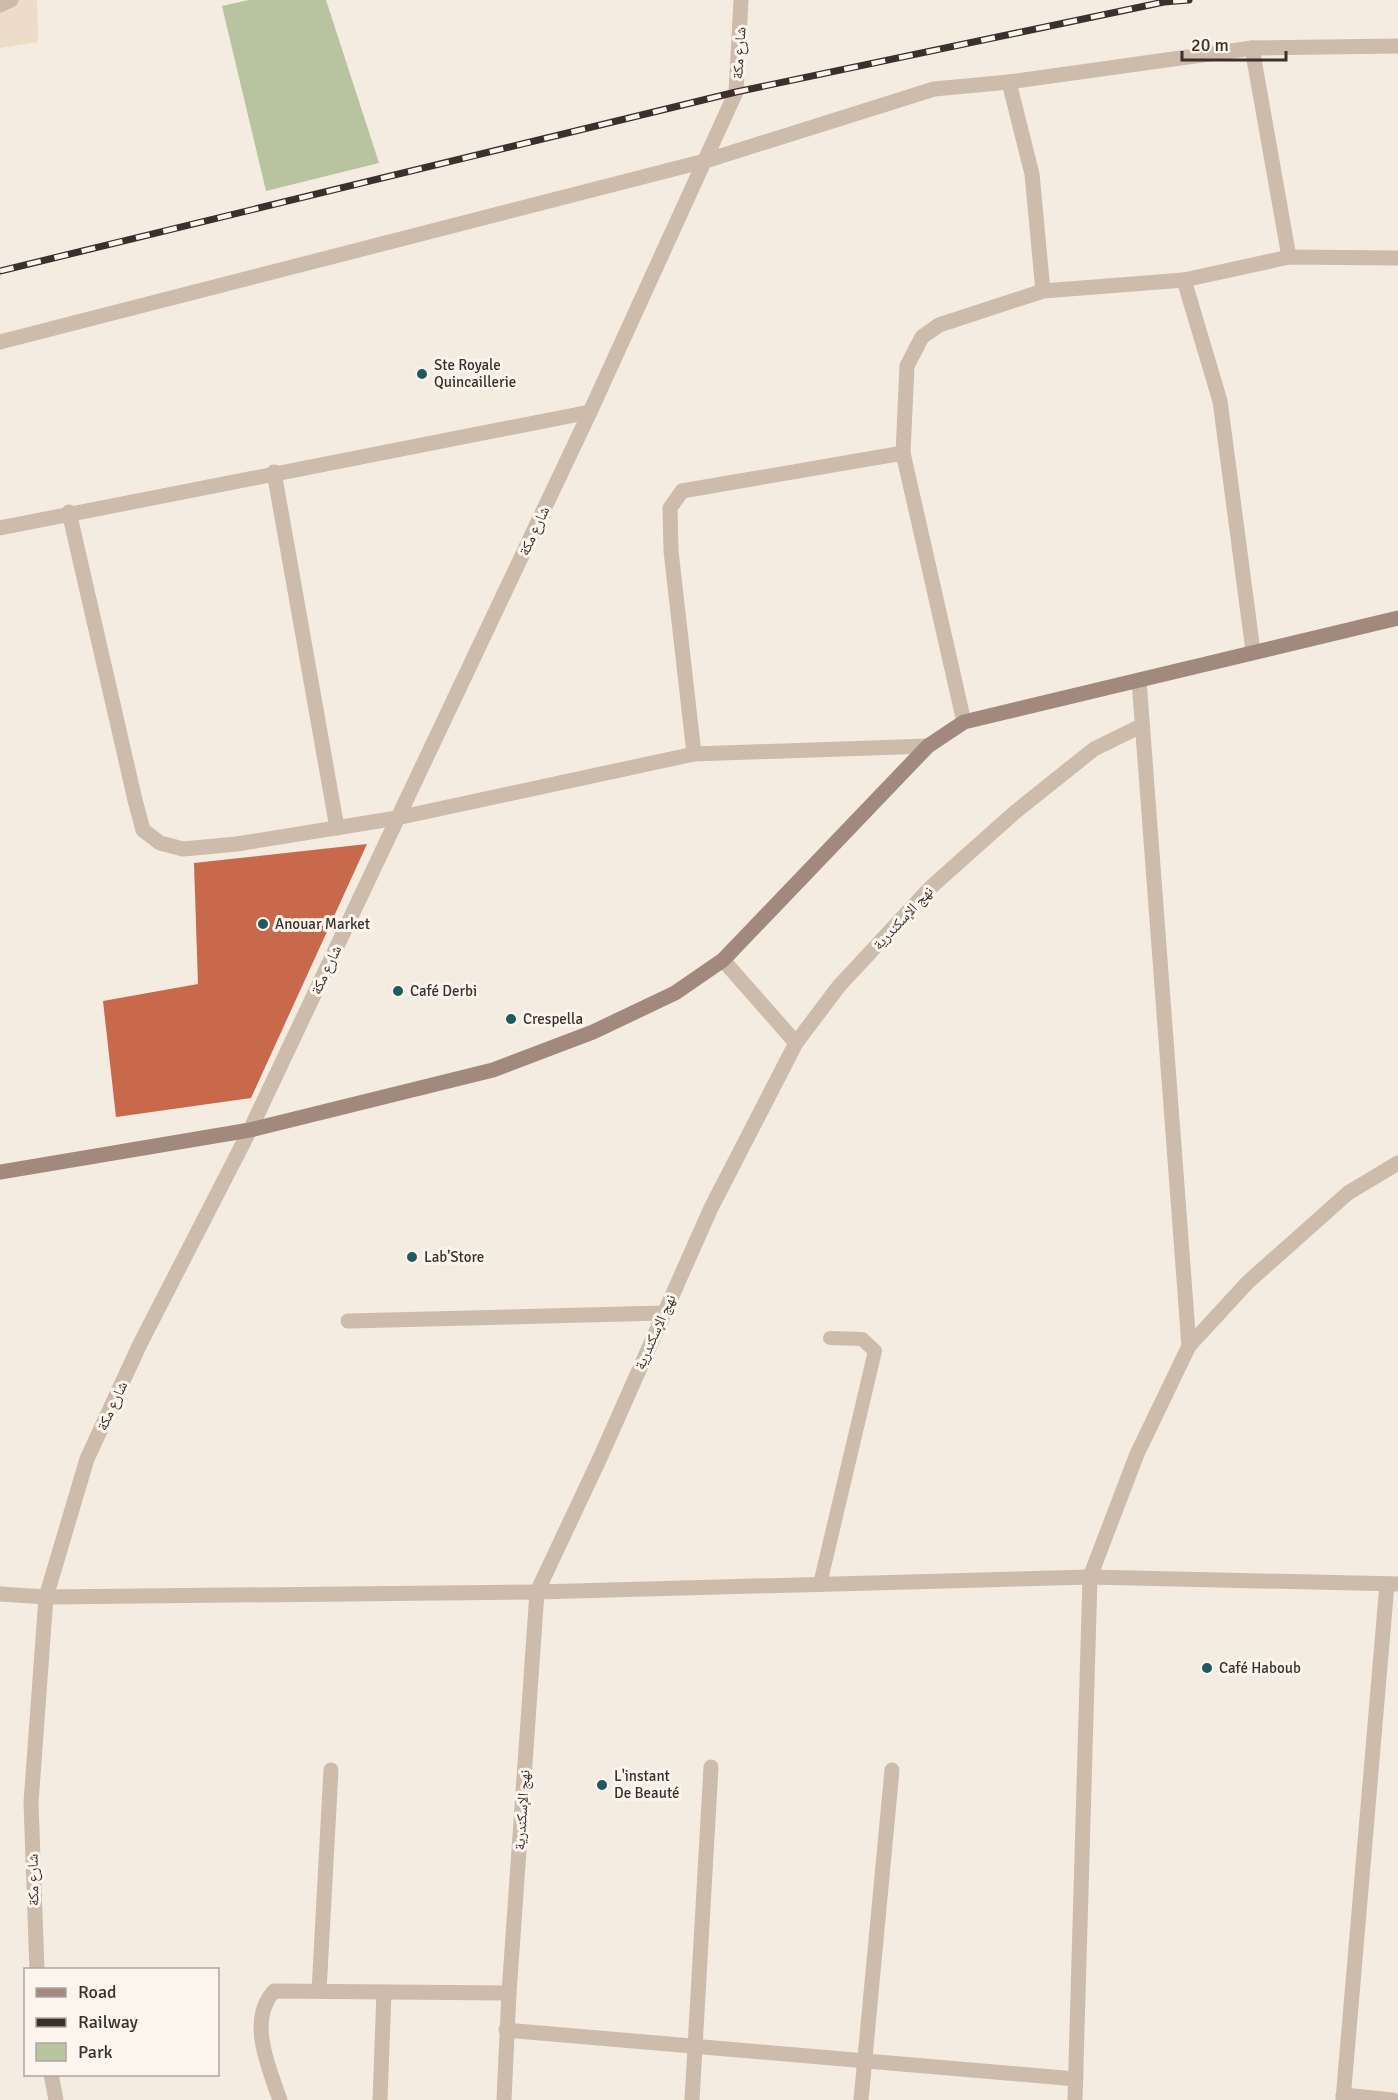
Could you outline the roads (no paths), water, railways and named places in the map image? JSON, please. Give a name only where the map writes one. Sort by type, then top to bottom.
[{"type":"main road","points":[[0,1172],[250,1130],[493,1070],[593,1032],[675,993],[723,960],[928,746],[964,722],[1398,618]]},
{"type":"street","points":[[0,5],[11,0]]},
{"type":"street","name":"شارع مكة","points":[[37,1968],[31,1803],[46,1597],[87,1459],[140,1344],[250,1130],[590,412],[736,92],[741,0]]},
{"type":"street","points":[[0,342],[705,160],[934,89],[1252,48],[1398,46]]},
{"type":"street","points":[[1252,48],[1289,257]]},
{"type":"street","points":[[1010,81],[1032,174],[1043,291]]},
{"type":"street","points":[[964,722],[903,453],[907,366],[922,338],[939,325],[1043,291],[1184,280],[1289,257],[1398,258]]},
{"type":"street","points":[[1184,280],[1220,401],[1253,651]]},
{"type":"street","points":[[0,528],[69,512],[590,412]]},
{"type":"street","points":[[694,754],[671,551],[670,508],[674,500],[682,491],[903,453]]},
{"type":"street","points":[[274,472],[337,828]]},
{"type":"street","points":[[69,512],[143,830],[160,843],[183,849],[337,828],[397,818],[694,754],[928,746]]},
{"type":"street","points":[[1139,680],[1189,1346]]},
{"type":"street","name":"نهج الإسكندرية","points":[[504,2100],[506,2030],[537,1592],[600,1458],[711,1208],[796,1043],[839,986],[930,888],[1014,813],[1094,749],[1141,726]]},
{"type":"street","points":[[723,960],[796,1043]]},
{"type":"street","points":[[1075,2100],[1090,1577],[1137,1454],[1189,1346],[1248,1282],[1348,1193],[1398,1163]]},
{"type":"street","points":[[348,1321],[663,1313]]},
{"type":"street","points":[[0,1594],[46,1597],[537,1592],[1090,1577],[1392,1584],[1343,2098],[1393,2100]]},
{"type":"street","points":[[692,2100],[693,2046],[711,1767]]},
{"type":"street","points":[[319,1991],[332,1770]]},
{"type":"street","points":[[861,2100],[892,1770]]},
{"type":"street","points":[[280,2100],[265,2055],[261,2018],[265,2001],[274,1991],[509,1993]]},
{"type":"street","points":[[380,2100],[384,1992]]},
{"type":"street","points":[[506,2030],[1076,2079]]},
{"type":"street","points":[[51,2076],[56,2100]]},
{"type":"lane","points":[[820,1584],[875,1351],[862,1339],[830,1338]]},
{"type":"railway","points":[[0,271],[736,92],[1164,2],[1189,0]]},
{"type":"place","name":"Ste Royale Quincaillerie","points":[[422,374]]},
{"type":"place","name":"Anouar Market","points":[[263,924]]},
{"type":"place","name":"Café Derbi","points":[[398,991]]},
{"type":"place","name":"Crespella","points":[[511,1019]]},
{"type":"place","name":"Lab'Store","points":[[412,1257]]},
{"type":"place","name":"Café Haboub","points":[[1207,1668]]},
{"type":"place","name":"L'instant De Beauté","points":[[602,1785]]}]
